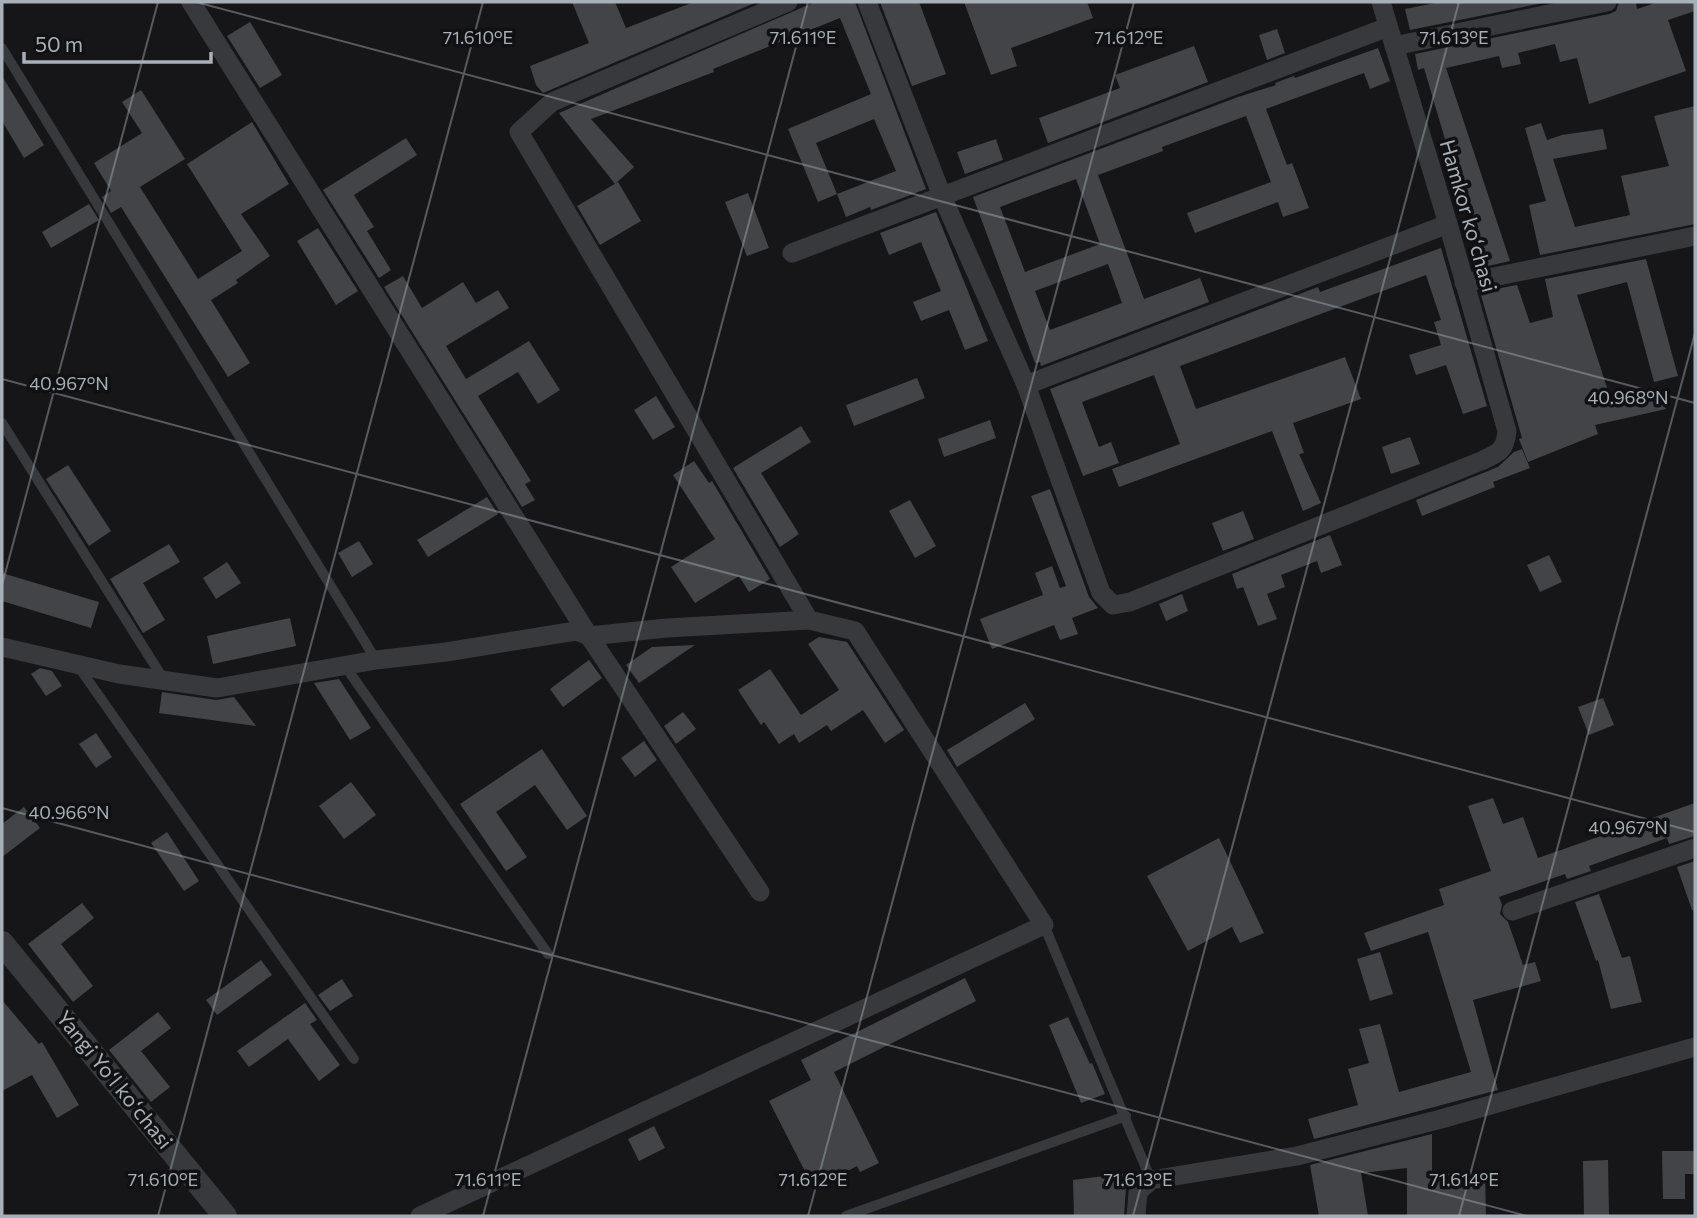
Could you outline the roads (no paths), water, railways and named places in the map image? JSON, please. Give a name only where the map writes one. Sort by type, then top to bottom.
[{"type":"street","points":[[191,2],[589,636],[760,892]]},
{"type":"street","points":[[788,2],[552,102],[519,131],[809,620]]},
{"type":"street","points":[[867,2],[942,196],[1026,385],[1448,224]]},
{"type":"street","name":"Hamkor koʻchasi","points":[[1026,385],[1101,593],[1114,605],[1130,602],[1498,453],[1506,444],[1507,431],[1381,2]]},
{"type":"street","points":[[792,253],[942,196],[1391,37],[1607,2]]},
{"type":"street","points":[[1464,283],[1695,236]]},
{"type":"street","points":[[2,648],[119,674],[217,688],[376,660],[446,652],[576,631],[589,636],[667,628],[809,620],[855,631],[1044,925],[420,1216]]},
{"type":"street","points":[[1512,911],[1695,848]]},
{"type":"street","name":"Yangi Yoʻl koʻchasi","points":[[2,943],[225,1216]]},
{"type":"street","points":[[1136,1216],[1138,1192],[1151,1180],[1297,1156],[1441,1119],[1695,1047]]},
{"type":"lane","points":[[2,48],[376,660]]},
{"type":"lane","points":[[2,423],[164,680]]},
{"type":"lane","points":[[76,663],[354,1059]]},
{"type":"lane","points":[[344,666],[548,954]]},
{"type":"lane","points":[[1044,925],[1151,1180]]},
{"type":"lane","points":[[846,1216],[1126,1116]]}]
